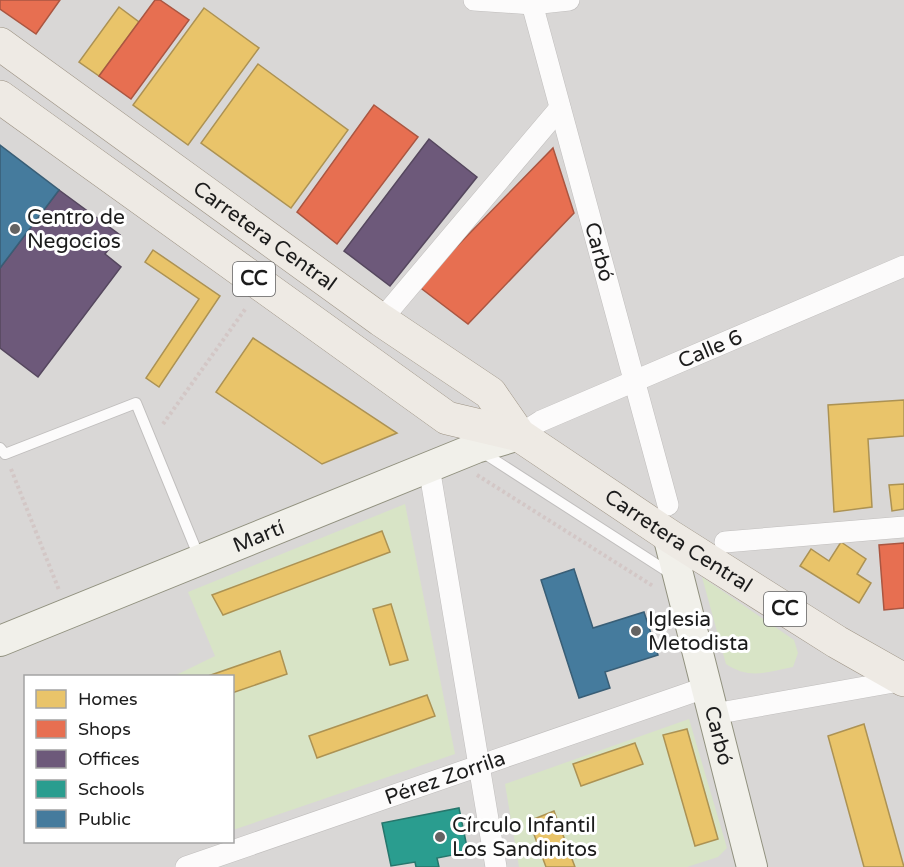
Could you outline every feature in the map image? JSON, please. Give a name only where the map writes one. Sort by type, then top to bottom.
[{"type":"main road","name":"Carretera Central","points":[[0,44],[381,320],[490,393],[519,435]]},
{"type":"main road","name":"Carretera Central","points":[[0,97],[447,418],[519,435],[668,520],[837,642],[904,680]]},
{"type":"main road","name":"Martí","points":[[0,641],[200,558],[452,458],[519,435]]},
{"type":"main road","name":"Carbó","points":[[668,520],[678,579],[752,867]]},
{"type":"street","points":[[474,0],[532,2],[569,0]]},
{"type":"street","name":"Carbó","points":[[532,2],[668,520]]},
{"type":"street","points":[[381,320],[560,108]]},
{"type":"street","name":"Calle 6","points":[[519,435],[541,421],[904,266]]},
{"type":"street","points":[[452,458],[479,766],[496,867]]},
{"type":"street","points":[[725,542],[904,527]]},
{"type":"street","name":"Pérez Zorrila","points":[[186,867],[479,766],[710,700],[904,680]]},
{"type":"lane","points":[[2,451],[136,403],[200,558]]},
{"type":"lane","points":[[452,458],[678,579]]},
{"type":"path","points":[[152,439],[262,285]]},
{"type":"path","points":[[2,451],[68,613]]},
{"type":"path","points":[[452,458],[686,607]]},
{"type":"shaded area","points":[[0,0],[904,0],[904,867],[0,867]]},
{"type":"green space","points":[[405,504],[455,754],[234,830],[234,675],[176,675],[215,656],[188,592]]},
{"type":"green space","points":[[702,577],[794,640],[798,653],[793,667],[751,673],[726,664]]},
{"type":"green space","points":[[689,719],[727,848],[718,857],[687,867],[519,867],[505,784]]},
{"type":"building: Homes","points":[[119,7],[139,22],[99,76],[79,62]]},
{"type":"building: Homes","points":[[204,8],[259,48],[188,145],[133,105]]},
{"type":"building: Homes","points":[[258,64],[348,130],[291,208],[201,143]]},
{"type":"building: Homes","points":[[153,250],[220,296],[159,387],[146,378],[199,299],[145,262]]},
{"type":"building: Homes","points":[[253,338],[397,433],[322,464],[216,392]]},
{"type":"building: Homes","points":[[904,400],[904,436],[868,439],[872,507],[834,512],[828,405]]},
{"type":"building: Homes","points":[[904,484],[904,509],[892,511],[889,485]]},
{"type":"building: Homes","points":[[382,531],[390,552],[223,615],[212,595]]},
{"type":"building: Homes","points":[[841,542],[866,559],[857,574],[871,583],[859,603],[800,566],[811,549],[829,561]]},
{"type":"building: Homes","points":[[391,604],[408,660],[390,665],[373,609]]},
{"type":"building: Homes","points":[[280,651],[287,674],[234,692],[234,675],[211,675]]},
{"type":"building: Homes","points":[[427,695],[435,716],[317,758],[309,736]]},
{"type":"building: Homes","points":[[864,724],[904,867],[864,867],[828,736]]},
{"type":"building: Homes","points":[[687,729],[718,839],[695,846],[663,735]]},
{"type":"building: Homes","points":[[635,743],[643,764],[581,786],[573,764]]},
{"type":"building: Homes","points":[[554,811],[575,867],[546,867],[529,821]]},
{"type":"building: Shops","points":[[0,0],[60,0],[36,34],[0,9]]},
{"type":"building: Shops","points":[[155,0],[160,0],[189,20],[131,99],[99,76]]},
{"type":"building: Shops","points":[[374,105],[418,137],[337,244],[297,212]]},
{"type":"building: Shops","points":[[553,148],[574,213],[468,324],[418,286]]},
{"type":"building: Shops","points":[[904,543],[904,608],[884,610],[879,545]]},
{"type":"building: Offices","points":[[429,139],[477,177],[390,286],[344,251]]},
{"type":"building: Offices","points":[[59,190],[120,235],[105,254],[121,267],[38,377],[0,348],[0,268]]},
{"type":"building: Schools","points":[[459,808],[468,852],[437,858],[439,867],[416,867],[415,862],[391,866],[382,823]]},
{"type":"building: Public","name":"Centro de Negocios","points":[[0,145],[59,190],[0,268]]},
{"type":"building: Public","points":[[574,569],[593,628],[644,612],[658,655],[605,672],[610,688],[579,698],[541,580]]},
{"type":"place","name":"Centro de Negocios","points":[[15,229]]},
{"type":"place","name":"Iglesia Metodista","points":[[636,631]]},
{"type":"place","name":"Círculo Infantil Los Sandinitos","points":[[440,837]]}]
